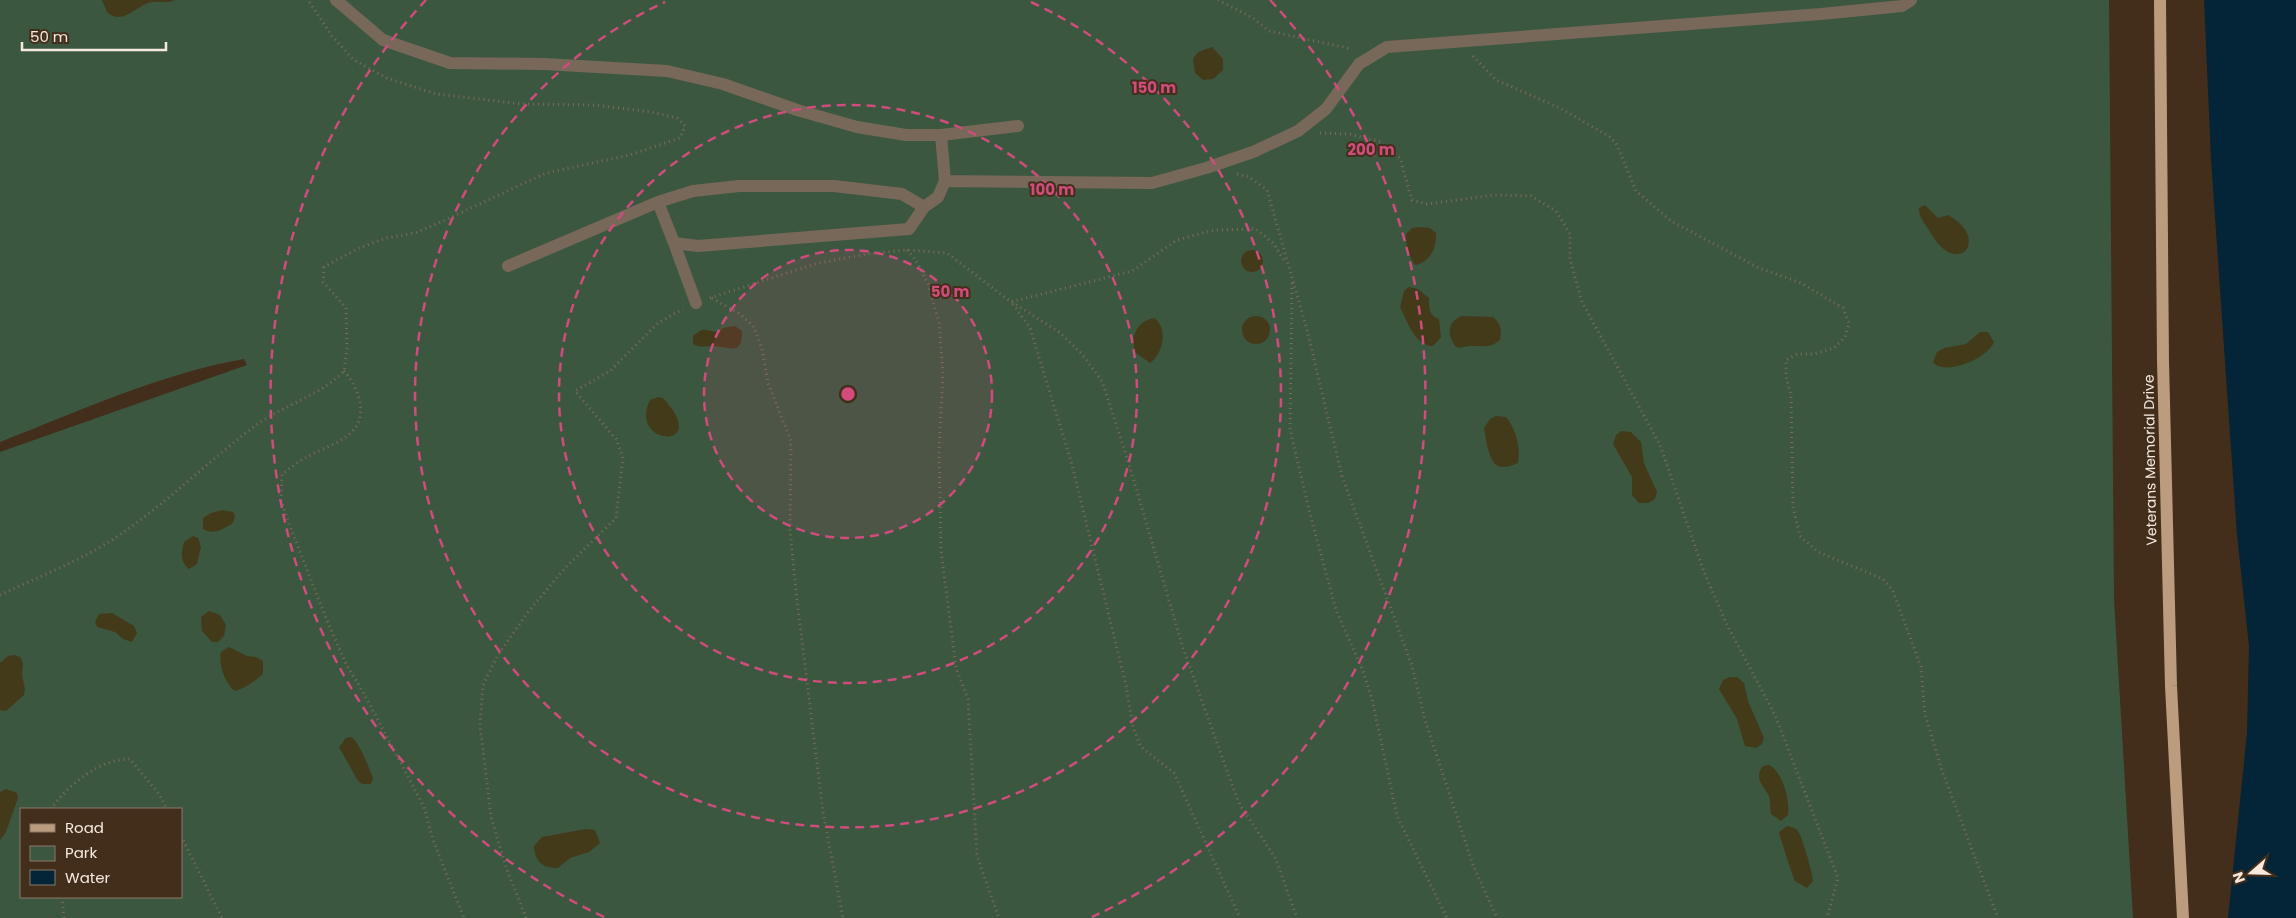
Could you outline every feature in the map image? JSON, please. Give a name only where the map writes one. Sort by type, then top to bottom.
[{"type":"main road","name":"Veterans Memorial Drive","points":[[2160,0],[2163,371],[2170,657],[2182,918]]},
{"type":"lane","points":[[336,0],[383,40],[450,63],[544,64],[667,71],[723,84],[797,110],[857,127],[906,135],[941,135],[1018,126]]},
{"type":"lane","points":[[946,181],[1152,183],[1206,168],[1253,152],[1298,131],[1326,109],[1359,64],[1387,47],[1821,14],[1902,6],[1911,0]]},
{"type":"lane","points":[[674,243],[698,246],[909,229],[924,207],[938,197],[946,181],[941,135]]},
{"type":"lane","points":[[508,266],[658,202],[693,191],[729,187],[834,186],[902,194],[924,207]]},
{"type":"lane","points":[[658,202],[696,303]]},
{"type":"path","points":[[0,595],[114,538],[153,511],[255,426],[276,412],[333,382],[344,370],[347,348],[346,308],[324,282],[324,267],[359,248],[386,238],[414,233],[441,222],[546,173],[630,155],[680,138],[685,126],[677,118],[651,112],[595,105],[522,104],[436,94],[387,78],[354,60],[332,36],[308,0]]},
{"type":"path","points":[[1218,0],[1253,18],[1269,31],[1358,51],[1381,50]]},
{"type":"path","points":[[1470,53],[1496,80],[1560,108],[1610,137],[1617,145],[1636,191],[1671,221],[1759,268],[1801,283],[1843,308],[1849,323],[1845,338],[1834,348],[1814,354],[1797,354],[1786,360],[1786,377],[1791,395],[1793,507],[1796,524],[1800,536],[1818,552],[1883,579],[1893,591],[1921,667],[1926,714],[1941,768],[1998,918]]},
{"type":"path","points":[[1311,133],[1349,134],[1380,142],[1400,158],[1412,200],[1427,204],[1494,195],[1531,196],[1556,211],[1570,234],[1570,258],[1582,302],[1660,445],[1704,572],[1728,627],[1775,715],[1801,780],[1838,878],[1827,918]]},
{"type":"path","points":[[1230,172],[1249,177],[1267,190],[1292,278],[1342,476],[1412,666],[1426,723],[1473,865],[1497,918]]},
{"type":"path","points":[[1011,302],[1132,271],[1177,240],[1214,230],[1256,229],[1274,244],[1288,267]]},
{"type":"path","points":[[526,918],[506,867],[491,817],[484,774],[480,726],[483,685],[498,655],[528,612],[565,568],[616,518],[623,457],[616,439],[575,391],[610,370],[658,323],[696,303],[815,264],[866,254],[907,250],[947,253],[1011,302],[1059,332],[1080,353],[1102,381],[1129,464],[1183,648],[1231,782],[1240,805],[1276,859],[1297,918]]},
{"type":"path","points":[[907,250],[915,259],[928,284],[939,323],[943,374],[939,450],[941,550],[956,668],[968,699],[977,856],[999,918]]},
{"type":"path","points":[[1292,278],[1290,429],[1310,514],[1336,610],[1363,671],[1372,700],[1397,816],[1447,918]]},
{"type":"path","points":[[712,298],[740,314],[754,327],[768,383],[791,441],[790,529],[796,592],[823,812],[843,918]]},
{"type":"path","points":[[1011,302],[1030,328],[1071,461],[1108,608],[1134,727],[1141,748],[1174,773],[1240,918]]},
{"type":"path","points":[[344,370],[354,382],[361,411],[355,428],[339,440],[304,458],[282,474],[281,500],[292,532],[346,664],[363,692],[424,807],[433,840],[464,918]]},
{"type":"path","points":[[52,808],[63,792],[92,772],[117,759],[130,759],[159,794],[166,808]]},
{"type":"path","points":[[182,838],[222,918]]},
{"type":"path","points":[[62,898],[64,918]]},
{"type":"green space","points":[[0,0],[2109,0],[2114,599],[2133,918],[0,918],[0,452],[247,365],[244,359],[212,366],[120,394],[0,442]]},
{"type":"sand","points":[[102,0],[175,0],[151,2],[129,14],[118,17],[107,12]]},
{"type":"sand","points":[[1212,47],[1223,59],[1223,70],[1213,79],[1203,80],[1195,73],[1193,59],[1198,52]]},
{"type":"sand","points":[[1925,205],[1938,218],[1948,215],[1961,225],[1968,235],[1969,244],[1966,250],[1959,254],[1950,253],[1940,246],[1920,215],[1919,208]]},
{"type":"sand","points":[[1412,228],[1430,228],[1436,233],[1435,244],[1428,258],[1415,265],[1408,250],[1406,234]]},
{"type":"sand","points":[[1252,250],[1260,253],[1263,261],[1260,269],[1252,272],[1244,269],[1241,261],[1244,253]]},
{"type":"sand","points":[[1409,287],[1418,289],[1429,298],[1431,314],[1439,319],[1441,337],[1433,346],[1421,342],[1416,337],[1400,307],[1404,291]]},
{"type":"sand","points":[[1256,316],[1266,320],[1270,330],[1266,340],[1256,344],[1246,340],[1242,330],[1246,320]]},
{"type":"sand","points":[[1462,316],[1493,317],[1500,327],[1500,340],[1488,346],[1460,348],[1455,346],[1452,342],[1450,329],[1453,321]]},
{"type":"sand","points":[[1154,318],[1161,327],[1163,334],[1161,347],[1155,359],[1150,363],[1136,353],[1133,341],[1139,326],[1143,322]]},
{"type":"sand","points":[[735,326],[742,331],[742,339],[737,347],[729,348],[693,344],[693,336],[701,331],[719,332],[723,328]]},
{"type":"sand","points":[[1980,332],[1988,332],[1994,342],[1984,354],[1966,364],[1956,366],[1939,366],[1933,362],[1937,352],[1944,348],[1966,344]]},
{"type":"sand","points":[[658,397],[663,398],[676,415],[679,427],[675,434],[667,437],[657,434],[649,427],[646,416],[650,400]]},
{"type":"sand","points":[[1496,416],[1506,417],[1513,427],[1518,445],[1518,463],[1500,467],[1492,459],[1484,428],[1490,419]]},
{"type":"sand","points":[[1621,431],[1631,432],[1641,442],[1644,463],[1657,492],[1655,499],[1649,503],[1639,503],[1632,495],[1632,477],[1613,444],[1616,435]]},
{"type":"sand","points":[[223,510],[233,512],[235,516],[233,523],[223,529],[211,532],[203,529],[203,518],[211,513]]},
{"type":"sand","points":[[193,536],[198,538],[201,547],[197,564],[189,569],[184,563],[182,549],[184,542]]},
{"type":"sand","points":[[209,611],[220,615],[226,625],[224,636],[218,642],[212,642],[202,631],[201,617]]},
{"type":"sand","points":[[112,613],[134,626],[137,633],[132,642],[123,639],[115,632],[97,627],[95,622],[99,614]]},
{"type":"sand","points":[[229,647],[263,661],[263,674],[250,684],[235,691],[228,684],[221,667],[221,652]]},
{"type":"sand","points":[[15,655],[20,657],[23,663],[24,695],[6,711],[0,710],[0,663],[8,656]]},
{"type":"sand","points":[[1737,677],[1744,683],[1748,701],[1764,738],[1762,744],[1756,748],[1745,746],[1737,719],[1719,689],[1723,680]]},
{"type":"sand","points":[[351,737],[360,749],[373,778],[371,784],[362,784],[358,781],[339,747],[346,738]]},
{"type":"sand","points":[[1769,765],[1782,780],[1787,795],[1788,815],[1781,821],[1771,814],[1769,796],[1759,777],[1763,766]]},
{"type":"sand","points":[[6,789],[17,793],[18,798],[6,832],[0,840],[0,792]]},
{"type":"sand","points":[[1787,826],[1798,831],[1805,848],[1813,881],[1807,888],[1795,881],[1786,856],[1779,832]]},
{"type":"sand","points":[[586,829],[595,830],[600,843],[589,852],[570,858],[558,868],[548,867],[540,863],[534,846],[542,837]]},
{"type":"water","points":[[2204,0],[2296,0],[2296,918],[2228,918],[2247,733],[2249,646],[2237,535],[2211,159]]}]
